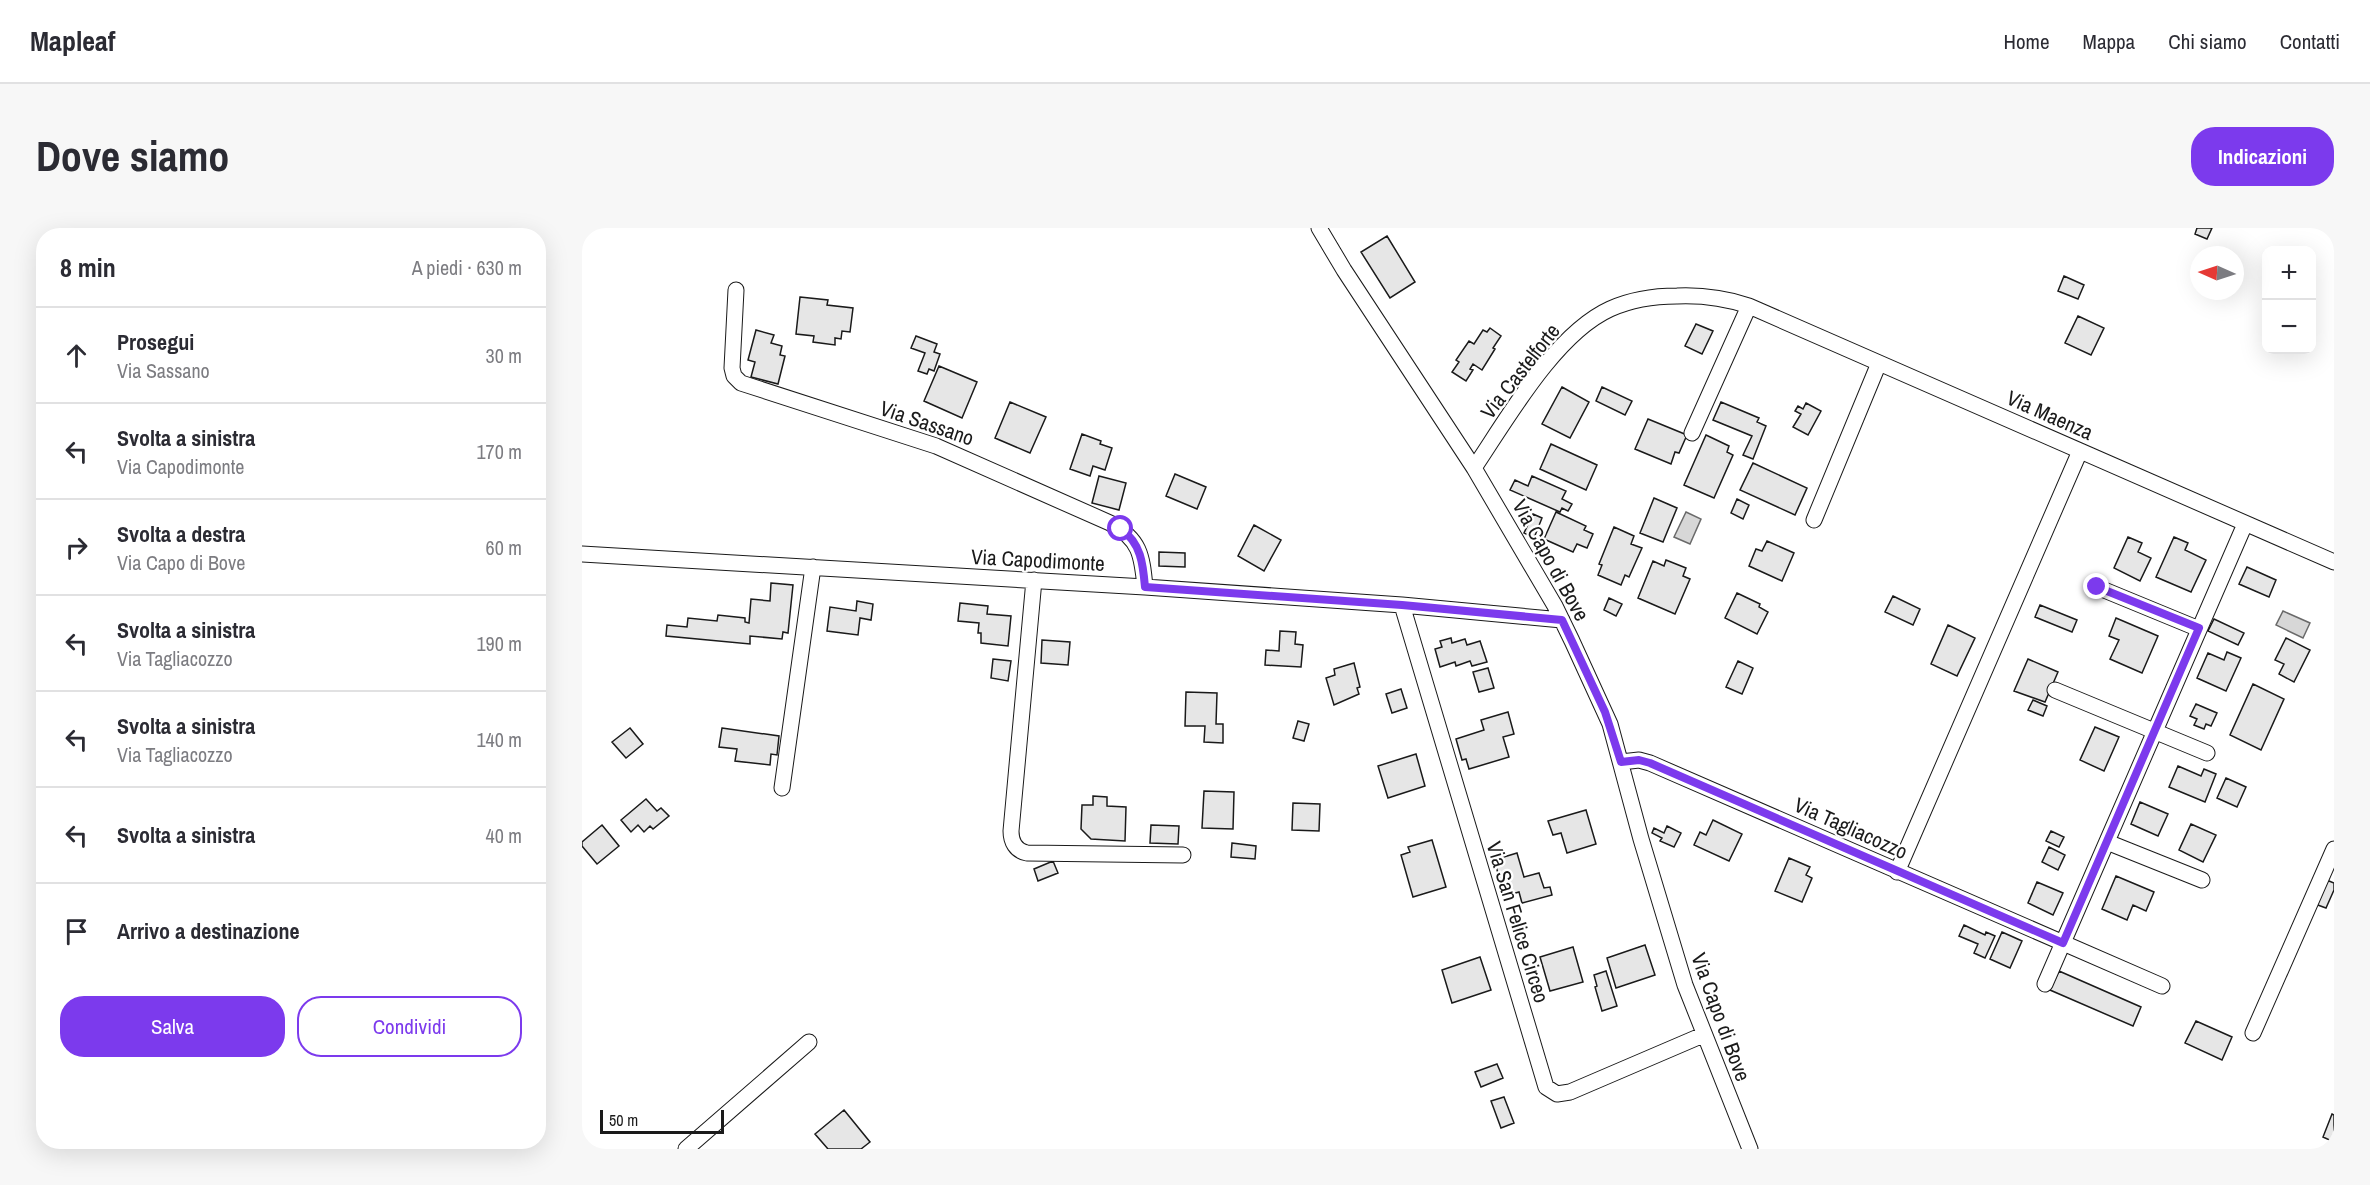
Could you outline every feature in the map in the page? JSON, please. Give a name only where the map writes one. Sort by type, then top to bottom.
[{"type":"street","name":"Via Capo di Bove","points":[[1319,228],[1474,468],[1562,620],[1605,712],[1685,985],[1750,1149]]},
{"type":"street","name":"Via Sassano","points":[[736,290],[732,368],[741,383],[948,451],[1110,523],[1125,532],[1136,545],[1143,564],[1145,587]]},
{"type":"street","name":"Via Castelforte","points":[[1474,468],[1543,368],[1569,339],[1599,315],[1634,301],[1668,296],[1709,297],[1749,306]]},
{"type":"street","name":"Via Maenza","points":[[1749,306],[2334,562]]},
{"type":"street","points":[[1692,433],[1749,306]]},
{"type":"street","points":[[1814,520],[1879,363]]},
{"type":"street","points":[[1897,872],[2080,451]]},
{"type":"street","points":[[2046,984],[2245,524]]},
{"type":"street","name":"Via Capodimonte","points":[[582,554],[1145,587],[1402,605],[1562,620]]},
{"type":"street","points":[[782,788],[813,567]]},
{"type":"street","points":[[1034,580],[1011,831],[1015,846],[1018,850],[1027,853],[1183,855]]},
{"type":"street","points":[[2097,587],[2199,628]]},
{"type":"street","name":"Via San Felice Circeo","points":[[1402,605],[1546,1087],[1557,1094],[1570,1092],[1703,1035]]},
{"type":"street","points":[[2055,690],[2207,753]]},
{"type":"street","name":"Via Tagliacozzo","points":[[1621,762],[1639,760],[1650,763],[2162,986]]},
{"type":"street","points":[[2107,842],[2202,880]]},
{"type":"street","points":[[2253,1033],[2334,849]]},
{"type":"street","points":[[686,1149],[809,1042]]},
{"type":"shaded area","points":[[1686,512],[1701,519],[1690,544],[1674,537]]},
{"type":"shaded area","points":[[2283,611],[2310,623],[2303,638],[2276,625]]},
{"type":"building","points":[[2197,228],[2212,228],[2207,239],[2195,234]]},
{"type":"building","points":[[1387,236],[1415,282],[1390,298],[1361,252]]},
{"type":"building","points":[[2064,276],[2084,285],[2078,299],[2058,291]]},
{"type":"building","points":[[800,297],[828,300],[827,305],[853,308],[850,332],[842,331],[841,339],[835,338],[835,345],[813,342],[814,336],[796,334]]},
{"type":"building","points":[[2078,316],[2104,328],[2091,355],[2065,343]]},
{"type":"building","points":[[1696,324],[1713,331],[1702,354],[1685,346]]},
{"type":"building","points":[[1490,328],[1501,336],[1482,370],[1473,364],[1470,369],[1473,370],[1466,381],[1452,372],[1459,362],[1456,360],[1469,341],[1474,344],[1483,330],[1487,332]]},
{"type":"building","points":[[756,330],[774,335],[771,343],[782,346],[780,355],[785,356],[778,384],[751,377],[755,362],[748,360]]},
{"type":"building","points":[[916,336],[937,344],[934,352],[940,354],[934,371],[929,369],[927,374],[918,371],[925,353],[911,348]]},
{"type":"building","points":[[939,366],[977,382],[962,418],[924,401]]},
{"type":"building","points":[[1562,387],[1589,402],[1570,438],[1542,424]]},
{"type":"building","points":[[1602,387],[1632,401],[1625,415],[1596,401]]},
{"type":"building","points":[[1010,402],[1046,417],[1030,453],[995,438]]},
{"type":"building","points":[[1721,402],[1759,418],[1757,422],[1766,426],[1753,459],[1743,455],[1752,436],[1713,420]]},
{"type":"building","points":[[1806,403],[1821,411],[1808,435],[1793,427],[1801,414],[1795,411],[1798,406],[1803,409]]},
{"type":"building","points":[[1648,419],[1687,435],[1679,453],[1675,452],[1671,464],[1635,449]]},
{"type":"building","points":[[1082,434],[1112,448],[1105,470],[1093,466],[1090,476],[1070,469]]},
{"type":"building","points":[[1706,435],[1729,446],[1727,452],[1733,455],[1714,498],[1684,485]]},
{"type":"building","points":[[1551,444],[1597,465],[1586,490],[1540,469]]},
{"type":"building","points":[[1753,463],[1807,488],[1795,515],[1740,490]]},
{"type":"building","points":[[1175,474],[1206,487],[1197,509],[1166,496]]},
{"type":"building","points":[[1099,476],[1126,483],[1119,510],[1092,503]]},
{"type":"building","points":[[1532,476],[1566,491],[1562,499],[1572,504],[1568,511],[1562,508],[1560,512],[1510,490],[1515,480],[1528,486]]},
{"type":"building","points":[[1654,498],[1677,508],[1663,542],[1640,533]]},
{"type":"building","points":[[1737,499],[1749,505],[1743,519],[1731,513]]},
{"type":"building","points":[[1556,512],[1586,526],[1584,530],[1593,534],[1587,548],[1577,544],[1573,552],[1544,539]]},
{"type":"building","points":[[1533,514],[1542,518],[1534,538],[1524,533]]},
{"type":"building","points":[[1254,525],[1281,540],[1264,571],[1238,556]]},
{"type":"building","points":[[1614,527],[1634,536],[1631,544],[1642,548],[1629,577],[1625,575],[1621,585],[1598,575],[1602,565],[1599,564]]},
{"type":"building","points":[[2128,537],[2142,543],[2138,552],[2151,558],[2140,581],[2114,568]]},
{"type":"building","points":[[2174,537],[2188,543],[2185,550],[2206,560],[2191,592],[2156,577]]},
{"type":"building","points":[[1767,541],[1794,553],[1782,581],[1749,566],[1756,549],[1762,551]]},
{"type":"building","points":[[1159,552],[1185,553],[1185,567],[1159,566]]},
{"type":"building","points":[[1666,560],[1686,568],[1683,576],[1690,579],[1675,614],[1638,598],[1653,561],[1664,566]]},
{"type":"building","points":[[2247,567],[2276,580],[2269,597],[2239,584]]},
{"type":"building","points":[[771,583],[793,585],[788,633],[783,632],[782,639],[750,636],[750,644],[666,636],[667,625],[687,627],[688,618],[717,621],[718,615],[745,618],[745,622],[749,623],[751,599],[770,601]]},
{"type":"building","points":[[1737,593],[1760,604],[1759,607],[1768,612],[1757,634],[1725,618]]},
{"type":"building","points":[[1893,596],[1920,609],[1913,625],[1885,612]]},
{"type":"building","points":[[1609,598],[1622,604],[1616,616],[1604,610]]},
{"type":"building","points":[[857,601],[873,604],[871,620],[860,618],[858,635],[827,631],[830,607],[856,611]]},
{"type":"building","points":[[960,603],[988,606],[987,614],[1011,616],[1008,646],[981,643],[981,633],[978,633],[979,623],[958,621]]},
{"type":"building","points":[[2040,605],[2077,620],[2072,632],[2035,617]]},
{"type":"building","points":[[2116,618],[2158,636],[2142,673],[2110,659],[2119,640],[2109,636]]},
{"type":"building","points":[[2214,619],[2244,633],[2238,645],[2208,631]]},
{"type":"building","points":[[1948,625],[1975,638],[1957,676],[1931,664]]},
{"type":"building","points":[[1280,631],[1296,632],[1295,644],[1303,645],[1301,667],[1265,665],[1266,650],[1279,651]]},
{"type":"building","points":[[1451,638],[1452,643],[1465,639],[1467,645],[1480,641],[1487,662],[1472,666],[1470,661],[1456,666],[1455,662],[1440,667],[1435,649],[1442,647],[1440,641]]},
{"type":"building","points":[[2286,638],[2310,650],[2294,682],[2279,674],[2284,664],[2275,660]]},
{"type":"building","points":[[1042,640],[1070,642],[1068,665],[1041,663]]},
{"type":"building","points":[[2227,652],[2241,658],[2226,691],[2197,678],[2208,653],[2224,660]]},
{"type":"building","points":[[993,659],[1011,661],[1008,681],[991,678]]},
{"type":"building","points":[[2028,659],[2058,672],[2045,702],[2014,691]]},
{"type":"building","points":[[1738,661],[1753,668],[1742,694],[1726,687]]},
{"type":"building","points":[[1354,663],[1360,687],[1357,688],[1359,694],[1334,705],[1326,678],[1335,675],[1334,669]]},
{"type":"building","points":[[1488,668],[1494,688],[1479,692],[1473,672]]},
{"type":"building","points":[[2253,684],[2284,699],[2261,750],[2230,735]]},
{"type":"building","points":[[1401,689],[1407,708],[1392,713],[1386,694]]},
{"type":"building","points":[[1186,692],[1217,693],[1216,724],[1223,724],[1223,743],[1204,742],[1205,726],[1185,726]]},
{"type":"building","points":[[2033,700],[2047,706],[2043,716],[2028,710]]},
{"type":"building","points":[[2196,704],[2217,713],[2211,726],[2206,724],[2204,729],[2194,725],[2197,719],[2190,716]]},
{"type":"building","points":[[1508,712],[1514,734],[1503,737],[1509,757],[1469,769],[1466,759],[1462,760],[1456,739],[1484,730],[1481,720]]},
{"type":"building","points":[[1298,721],[1309,724],[1304,741],[1293,738]]},
{"type":"building","points":[[2095,727],[2119,737],[2104,771],[2080,760]]},
{"type":"building","points":[[630,728],[643,744],[626,758],[612,742]]},
{"type":"building","points":[[722,728],[779,736],[777,755],[771,754],[770,765],[735,761],[737,749],[719,747]]},
{"type":"building","points":[[1416,754],[1425,786],[1388,798],[1378,766]]},
{"type":"building","points":[[2178,766],[2201,776],[2204,769],[2216,774],[2205,802],[2169,787]]},
{"type":"building","points":[[2226,778],[2246,787],[2237,807],[2217,798]]},
{"type":"building","points":[[1204,791],[1234,792],[1233,829],[1202,828]]},
{"type":"building","points":[[1093,796],[1107,797],[1107,806],[1126,807],[1125,841],[1091,839],[1081,829],[1082,805],[1093,805]]},
{"type":"building","points":[[646,799],[657,811],[661,808],[669,816],[653,829],[650,826],[644,832],[638,825],[631,832],[621,820]]},
{"type":"building","points":[[2140,802],[2168,814],[2158,836],[2131,824]]},
{"type":"building","points":[[1293,803],[1320,804],[1319,831],[1292,830]]},
{"type":"building","points":[[1586,810],[1596,844],[1567,853],[1561,833],[1553,835],[1548,821]]},
{"type":"building","points":[[1713,820],[1742,834],[1729,861],[1694,845],[1700,832],[1706,835]]},
{"type":"building","points":[[2191,824],[2216,835],[2203,862],[2179,850]]},
{"type":"building","points":[[602,825],[619,846],[597,864],[582,846],[582,842]]},
{"type":"building","points":[[1151,825],[1179,826],[1178,844],[1150,843]]},
{"type":"building","points":[[1667,826],[1681,833],[1674,847],[1660,841],[1662,838],[1652,833],[1654,828],[1664,833]]},
{"type":"building","points":[[2051,831],[2064,837],[2059,847],[2046,841]]},
{"type":"building","points":[[1432,840],[1446,887],[1413,897],[1401,855],[1410,852],[1408,847]]},
{"type":"building","points":[[1232,843],[1256,846],[1255,859],[1231,857]]},
{"type":"building","points":[[2049,847],[2065,855],[2058,870],[2042,862]]},
{"type":"building","points":[[1517,853],[1524,877],[1539,873],[1544,888],[1550,887],[1552,895],[1522,903],[1519,892],[1505,896],[1494,860]]},
{"type":"building","points":[[1789,858],[1810,867],[1806,875],[1812,878],[1802,902],[1775,891]]},
{"type":"building","points":[[1053,861],[1058,873],[1038,881],[1034,869]]},
{"type":"building","points":[[2116,876],[2154,892],[2146,911],[2133,905],[2127,920],[2102,909]]},
{"type":"building","points":[[2329,881],[2334,883],[2334,890],[2326,908],[2315,904],[2323,883]]},
{"type":"building","points":[[2037,882],[2063,893],[2053,915],[2028,903]]},
{"type":"building","points":[[1964,925],[1985,935],[1986,932],[1995,936],[1985,958],[1974,953],[1978,944],[1959,936]]},
{"type":"building","points":[[2002,932],[2022,941],[2010,968],[1990,959]]},
{"type":"building","points":[[1645,945],[1655,975],[1616,988],[1607,958]]},
{"type":"building","points":[[1573,947],[1583,982],[1550,991],[1540,957]]},
{"type":"building","points":[[1480,957],[1491,990],[1452,1003],[1442,970]]},
{"type":"building","points":[[1606,971],[1617,1006],[1602,1011],[1594,975]]},
{"type":"building","points":[[2059,971],[2141,1007],[2133,1026],[2050,990]]},
{"type":"building","points":[[2196,1021],[2232,1037],[2222,1060],[2185,1043]]},
{"type":"building","points":[[1497,1064],[1503,1078],[1481,1087],[1475,1072]]},
{"type":"building","points":[[1504,1097],[1514,1123],[1501,1128],[1491,1101]]},
{"type":"building","points":[[844,1110],[870,1142],[861,1149],[828,1149],[815,1134]]},
{"type":"building","points":[[2332,1114],[2334,1115],[2334,1142],[2323,1137]]},
{"type":"route","points":[[1121,529],[1130,536],[1139,551],[1143,564],[1145,587],[1402,605],[1562,620],[1605,712],[1621,762],[1639,760],[1650,763],[2063,943],[2199,628],[2097,587]]}]
